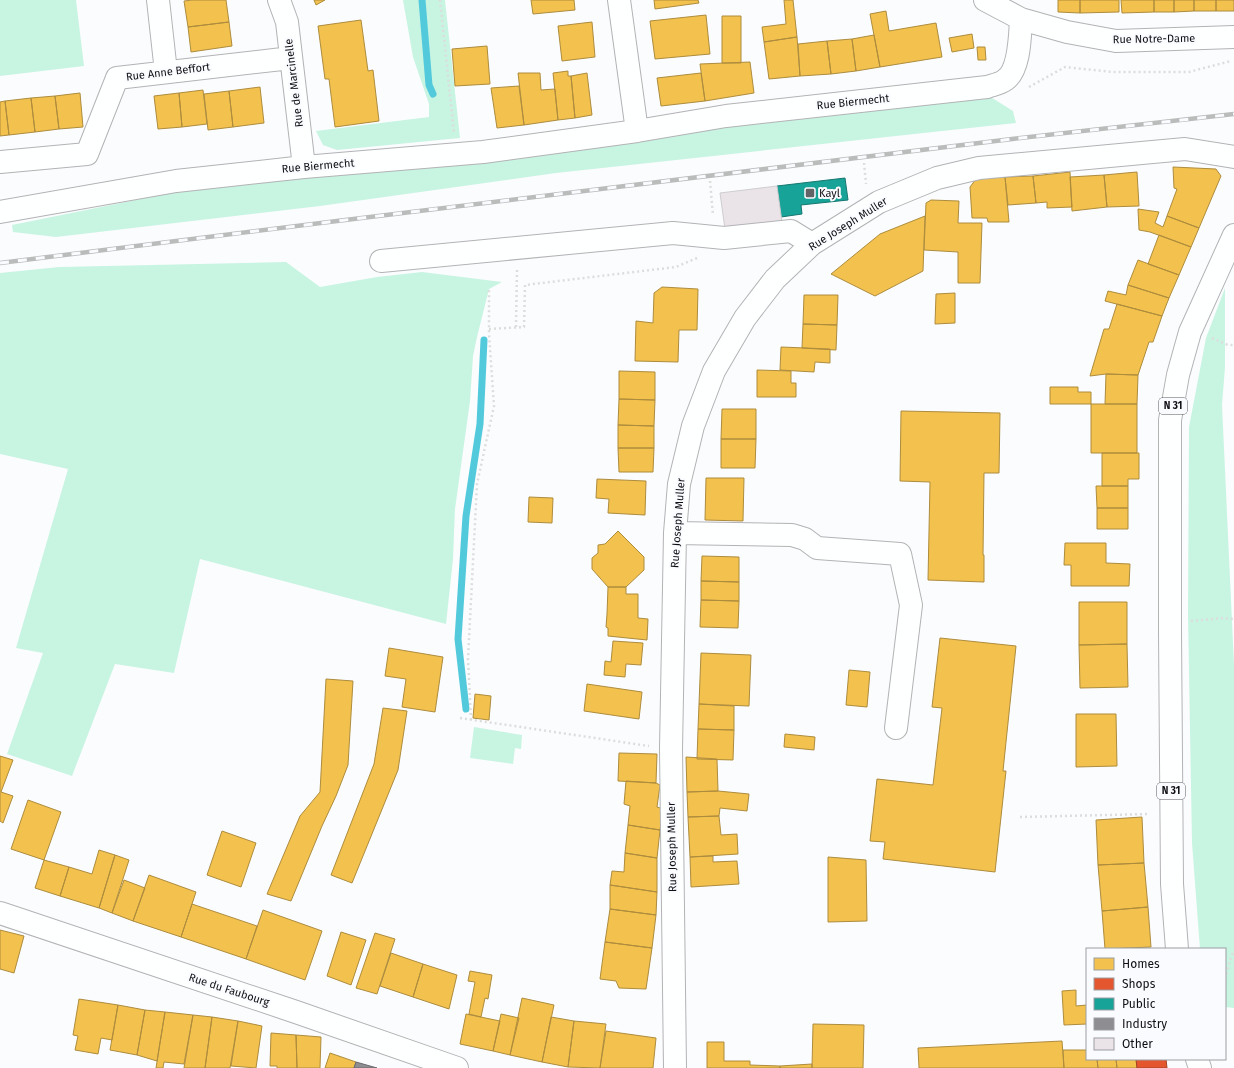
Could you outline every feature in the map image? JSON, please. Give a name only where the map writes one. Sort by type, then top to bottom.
[{"type":"street","points":[[158,0],[166,72]]},
{"type":"street","name":"Rue de Marcinelle","points":[[279,0],[287,22],[304,167]]},
{"type":"street","points":[[619,0],[637,131]]},
{"type":"street","name":"Rue Notre-Dame","points":[[985,0],[1021,19],[1067,32],[1116,41],[1234,37]]},
{"type":"street","name":"Rue Biermecht","points":[[0,212],[176,181],[304,167],[456,153],[483,152],[637,131],[726,116],[987,87],[1005,80],[1013,70],[1018,54],[1021,19]]},
{"type":"street","name":"Rue Anne Beffort","points":[[0,162],[87,154],[117,78],[291,58]]},
{"type":"street","name":"Rue Joseph Muller","points":[[676,1068],[670,749],[675,533],[679,484],[693,426],[714,371],[745,318],[775,280],[812,244],[879,202],[937,178],[979,168],[1185,149],[1234,157]]},
{"type":"street","points":[[381,261],[673,232],[724,238],[791,231],[812,244]]},
{"type":"street","name":"N 31","points":[[1177,948],[1172,884],[1171,813],[1170,420],[1178,375],[1190,332],[1234,235]]},
{"type":"street","points":[[675,533],[792,535],[805,539],[817,548],[900,554],[911,605],[896,728]]},
{"type":"street","name":"Rue du Faubourg","points":[[0,913],[296,1012],[457,1068]]},
{"type":"path","points":[[440,0],[456,153]]},
{"type":"path","points":[[1027,89],[1065,67],[1112,72],[1189,72],[1234,60]]},
{"type":"path","points":[[710,181],[716,237]]},
{"type":"path","points":[[516,327],[518,248]]},
{"type":"path","points":[[489,329],[524,327],[525,285],[676,267],[697,258]]},
{"type":"path","points":[[471,720],[468,659],[477,484],[494,406],[489,329],[489,289]]},
{"type":"path","points":[[1228,345],[1234,345]]},
{"type":"path","points":[[1170,633],[1188,628],[1189,622],[1224,618],[1234,619]]},
{"type":"path","points":[[460,718],[670,749]]},
{"type":"path","points":[[1020,817],[1171,813]]},
{"type":"path","points":[[1226,975],[1234,951]]},
{"type":"green space","points":[[0,0],[76,0],[84,66],[0,76]]},
{"type":"green space","points":[[403,0],[445,0],[460,138],[337,150],[323,145],[316,131],[429,117],[429,104],[413,57]]},
{"type":"green space","points":[[989,96],[1013,111],[1016,123],[556,173],[320,206],[56,237],[13,232],[12,225],[180,191],[561,152],[636,138]]},
{"type":"green space","points":[[286,262],[320,287],[377,277],[422,272],[502,282],[489,289],[473,356],[470,401],[455,509],[453,559],[446,624],[200,559],[174,673],[115,664],[72,776],[7,754],[43,653],[16,648],[68,469],[0,454],[0,273],[59,267]]},
{"type":"green space","points":[[1225,288],[1225,367],[1222,405],[1234,665],[1234,1008],[1226,1007],[1226,948],[1200,948],[1192,843],[1188,615],[1189,427],[1206,338]]},
{"type":"green space","points":[[474,727],[522,735],[521,749],[515,748],[513,764],[470,758]]},
{"type":"building: Homes","points":[[226,0],[229,22],[188,27],[184,1]]},
{"type":"building: Homes","points":[[314,0],[325,0],[316,5]]},
{"type":"building: Homes","points":[[531,0],[574,0],[575,10],[533,14]]},
{"type":"building: Homes","points":[[654,0],[698,0],[699,3],[655,9]]},
{"type":"building: Homes","points":[[784,0],[793,0],[797,37],[764,42],[762,27],[786,24]]},
{"type":"building: Homes","points":[[1058,0],[1080,0],[1080,13],[1058,12]]},
{"type":"building: Homes","points":[[1080,0],[1119,0],[1119,12],[1080,13]]},
{"type":"building: Homes","points":[[1121,0],[1154,0],[1154,12],[1122,13]]},
{"type":"building: Homes","points":[[1154,0],[1174,0],[1174,12],[1154,12]]},
{"type":"building: Homes","points":[[1174,0],[1194,0],[1194,11],[1174,12]]},
{"type":"building: Homes","points":[[1194,0],[1216,0],[1216,11],[1194,11]]},
{"type":"building: Homes","points":[[1216,0],[1234,0],[1234,11],[1216,11]]},
{"type":"building: Homes","points":[[886,11],[889,31],[936,23],[942,57],[880,67],[870,14]]},
{"type":"building: Homes","points":[[706,15],[710,54],[655,59],[650,21]]},
{"type":"building: Homes","points":[[722,16],[741,16],[741,63],[722,63]]},
{"type":"building: Homes","points":[[361,20],[368,71],[373,70],[379,121],[335,127],[329,79],[325,79],[318,26]]},
{"type":"building: Homes","points":[[229,22],[232,46],[191,52],[188,27]]},
{"type":"building: Homes","points":[[592,22],[595,57],[562,61],[558,26]]},
{"type":"building: Homes","points":[[972,34],[974,48],[952,52],[949,38]]},
{"type":"building: Homes","points":[[874,35],[880,67],[856,71],[852,39]]},
{"type":"building: Homes","points":[[797,37],[800,76],[769,79],[764,42]]},
{"type":"building: Homes","points":[[852,39],[856,71],[831,74],[827,41]]},
{"type":"building: Homes","points":[[827,41],[831,74],[800,76],[798,44]]},
{"type":"building: Homes","points":[[487,46],[490,84],[455,86],[452,49]]},
{"type":"building: Homes","points":[[977,47],[985,47],[986,60],[978,60]]},
{"type":"building: Homes","points":[[750,62],[754,93],[705,101],[700,64]]},
{"type":"building: Homes","points":[[568,71],[568,76],[571,76],[575,118],[558,120],[553,73]]},
{"type":"building: Homes","points":[[518,73],[540,73],[541,90],[555,89],[558,120],[524,125]]},
{"type":"building: Homes","points":[[587,73],[592,115],[575,118],[571,76]]},
{"type":"building: Homes","points":[[701,73],[705,101],[661,106],[657,78]]},
{"type":"building: Homes","points":[[519,86],[524,125],[497,128],[491,88]]},
{"type":"building: Homes","points":[[260,87],[264,123],[233,127],[229,91]]},
{"type":"building: Homes","points":[[203,90],[207,124],[182,127],[179,93]]},
{"type":"building: Homes","points":[[229,91],[233,127],[208,130],[204,94]]},
{"type":"building: Homes","points":[[80,93],[83,127],[59,129],[55,96]]},
{"type":"building: Homes","points":[[179,93],[182,127],[158,129],[154,96]]},
{"type":"building: Homes","points":[[55,96],[59,129],[35,132],[31,98]]},
{"type":"building: Homes","points":[[31,98],[35,132],[9,135],[5,101]]},
{"type":"building: Homes","points":[[5,101],[9,135],[0,136],[0,102]]},
{"type":"building: Homes","points":[[1173,167],[1216,169],[1221,176],[1199,228],[1167,216],[1177,189],[1174,188]]},
{"type":"building: Homes","points":[[1070,172],[1072,207],[1047,208],[1047,202],[1036,203],[1033,176]]},
{"type":"building: Homes","points":[[1137,172],[1139,206],[1107,207],[1104,175]]},
{"type":"building: Homes","points":[[1104,175],[1107,207],[1072,211],[1070,177]]},
{"type":"building: Homes","points":[[1033,176],[1036,203],[1008,205],[1005,177]]},
{"type":"building: Homes","points":[[1005,177],[1009,222],[988,222],[987,218],[972,218],[970,187],[976,179]]},
{"type":"building: Homes","points":[[931,200],[959,201],[958,223],[982,223],[980,283],[958,283],[958,252],[924,250],[926,203]]},
{"type":"building: Homes","points":[[1138,209],[1159,212],[1155,223],[1163,227],[1167,216],[1199,228],[1191,247],[1150,232],[1139,230]]},
{"type":"building: Homes","points":[[925,216],[923,271],[875,296],[831,274],[880,234]]},
{"type":"building: Homes","points":[[1159,235],[1191,247],[1179,275],[1148,264]]},
{"type":"building: Homes","points":[[1138,260],[1179,275],[1169,298],[1128,285]]},
{"type":"building: Homes","points":[[1128,285],[1169,298],[1162,316],[1105,301],[1108,291],[1126,295]]},
{"type":"building: Homes","points":[[662,287],[698,289],[697,330],[679,330],[678,362],[635,361],[636,321],[653,323],[654,293]]},
{"type":"building: Homes","points":[[955,293],[955,323],[935,324],[936,294]]},
{"type":"building: Homes","points":[[804,295],[838,295],[837,325],[803,324]]},
{"type":"building: Homes","points":[[1117,304],[1162,316],[1153,342],[1149,342],[1138,375],[1106,374],[1090,376],[1104,329],[1109,329]]},
{"type":"building: Homes","points":[[803,324],[837,325],[836,350],[802,348]]},
{"type":"building: Homes","points":[[781,347],[830,349],[830,363],[815,362],[814,372],[780,370]]},
{"type":"building: Homes","points":[[757,370],[791,371],[791,383],[796,383],[796,397],[757,397]]},
{"type":"building: Homes","points":[[619,371],[655,372],[655,400],[619,399]]},
{"type":"building: Homes","points":[[1106,374],[1138,375],[1137,404],[1105,404]]},
{"type":"building: Homes","points":[[1050,387],[1078,387],[1078,392],[1091,392],[1091,404],[1050,404]]},
{"type":"building: Homes","points":[[619,399],[655,400],[654,426],[618,425]]},
{"type":"building: Homes","points":[[1091,404],[1137,404],[1137,453],[1091,453]]},
{"type":"building: Homes","points":[[722,409],[756,409],[756,439],[721,439]]},
{"type":"building: Homes","points":[[901,411],[1000,413],[999,473],[984,473],[984,582],[928,580],[930,482],[900,481]]},
{"type":"building: Homes","points":[[618,425],[654,426],[654,448],[618,448]]},
{"type":"building: Homes","points":[[721,439],[756,439],[755,468],[721,468]]},
{"type":"building: Homes","points":[[618,448],[654,448],[653,472],[619,472]]},
{"type":"building: Homes","points":[[1102,453],[1139,453],[1139,479],[1128,479],[1128,486],[1102,486]]},
{"type":"building: Homes","points":[[706,478],[744,478],[743,521],[705,520]]},
{"type":"building: Homes","points":[[597,479],[646,481],[645,515],[608,513],[609,499],[596,498]]},
{"type":"building: Homes","points":[[1096,486],[1128,486],[1128,508],[1097,508]]},
{"type":"building: Homes","points":[[529,497],[553,498],[552,523],[528,522]]},
{"type":"building: Homes","points":[[1097,508],[1128,508],[1128,529],[1097,529]]},
{"type":"building: Homes","points":[[618,531],[644,557],[644,570],[626,587],[608,587],[592,569],[592,558],[598,553],[598,545],[605,544]]},
{"type":"building: Homes","points":[[1065,543],[1106,543],[1106,563],[1130,564],[1129,586],[1071,586],[1071,565],[1064,565]]},
{"type":"building: Homes","points":[[702,556],[739,557],[739,582],[701,581]]},
{"type":"building: Homes","points":[[701,581],[739,582],[739,601],[701,600]]},
{"type":"building: Homes","points":[[608,587],[626,587],[626,594],[638,594],[638,618],[648,619],[647,640],[608,636],[608,628],[606,627]]},
{"type":"building: Homes","points":[[701,600],[739,601],[738,628],[700,627]]},
{"type":"building: Homes","points":[[1079,602],[1127,602],[1127,644],[1079,645]]},
{"type":"building: Homes","points":[[940,638],[1016,646],[1003,771],[1006,771],[995,872],[883,859],[885,842],[870,841],[877,779],[933,785],[942,708],[932,707]]},
{"type":"building: Homes","points":[[613,641],[643,643],[641,665],[626,664],[625,677],[604,675],[605,661],[611,662]]},
{"type":"building: Homes","points":[[1127,644],[1128,687],[1080,688],[1079,645]]},
{"type":"building: Homes","points":[[389,648],[443,657],[435,712],[402,707],[406,679],[385,676]]},
{"type":"building: Homes","points":[[701,653],[751,655],[749,706],[699,704]]},
{"type":"building: Homes","points":[[849,670],[870,672],[867,707],[846,705]]},
{"type":"building: Homes","points":[[326,679],[353,681],[348,765],[291,901],[267,894],[300,816],[320,792]]},
{"type":"building: Homes","points":[[587,684],[642,692],[639,719],[584,711]]},
{"type":"building: Homes","points":[[475,694],[491,696],[489,720],[473,718]]},
{"type":"building: Homes","points":[[699,704],[734,706],[734,730],[698,729]]},
{"type":"building: Homes","points":[[383,708],[407,711],[398,770],[352,883],[331,875],[374,764]]},
{"type":"building: Homes","points":[[1076,714],[1116,714],[1117,766],[1076,767]]},
{"type":"building: Homes","points":[[698,729],[734,730],[733,760],[697,759]]},
{"type":"building: Homes","points":[[785,734],[815,737],[814,750],[784,747]]},
{"type":"building: Homes","points":[[619,753],[657,754],[656,783],[618,781]]},
{"type":"building: Homes","points":[[0,756],[13,760],[1,792],[13,796],[3,823],[0,821]]},
{"type":"building: Homes","points":[[686,757],[717,759],[718,791],[687,792]]},
{"type":"building: Homes","points":[[626,781],[656,783],[660,785],[657,807],[663,809],[660,830],[628,825],[630,806],[624,804]]},
{"type":"building: Homes","points":[[718,791],[749,794],[747,811],[720,808],[719,816],[688,817],[687,792]]},
{"type":"building: Homes","points":[[28,800],[61,812],[44,860],[11,849]]},
{"type":"building: Homes","points":[[719,816],[721,835],[737,834],[738,854],[690,857],[688,817]]},
{"type":"building: Homes","points":[[1142,817],[1144,863],[1098,865],[1096,820]]},
{"type":"building: Homes","points":[[628,825],[660,830],[657,858],[625,853]]},
{"type":"building: Homes","points":[[222,831],[256,843],[241,887],[207,875]]},
{"type":"building: Homes","points":[[99,850],[115,855],[99,908],[60,896],[69,867],[92,874]]},
{"type":"building: Homes","points":[[625,853],[657,858],[657,892],[610,885],[612,871],[624,872]]},
{"type":"building: Homes","points":[[115,855],[129,860],[112,913],[99,908]]},
{"type":"building: Homes","points":[[713,856],[713,862],[737,861],[739,884],[691,887],[690,857]]},
{"type":"building: Homes","points":[[828,857],[866,860],[867,921],[828,922]]},
{"type":"building: Homes","points":[[44,860],[69,867],[60,896],[35,888]]},
{"type":"building: Homes","points":[[1144,863],[1148,907],[1102,911],[1098,865]]},
{"type":"building: Homes","points":[[149,875],[196,892],[181,937],[133,921]]},
{"type":"building: Homes","points":[[124,880],[145,888],[133,921],[112,913]]},
{"type":"building: Homes","points":[[610,885],[657,892],[656,915],[610,909]]},
{"type":"building: Homes","points":[[192,904],[257,926],[246,959],[181,937]]},
{"type":"building: Homes","points":[[1148,907],[1151,947],[1105,948],[1102,911]]},
{"type":"building: Homes","points":[[610,909],[656,915],[652,948],[605,942]]},
{"type":"building: Homes","points":[[263,910],[322,931],[305,980],[246,959]]},
{"type":"building: Homes","points":[[0,930],[24,936],[14,973],[0,969]]},
{"type":"building: Homes","points":[[341,932],[366,940],[351,985],[327,976]]},
{"type":"building: Homes","points":[[375,933],[395,939],[377,994],[356,988]]},
{"type":"building: Homes","points":[[605,942],[652,948],[646,989],[619,988],[616,981],[600,979]]},
{"type":"building: Homes","points":[[391,953],[423,964],[413,997],[380,986]]},
{"type":"building: Homes","points":[[423,964],[457,975],[449,1009],[413,997]]},
{"type":"building: Homes","points":[[470,971],[492,975],[488,999],[485,998],[481,1017],[469,1014],[475,982],[468,981]]},
{"type":"building: Homes","points":[[1076,990],[1076,1006],[1086,1005],[1086,1024],[1064,1025],[1062,991]]},
{"type":"building: Homes","points":[[522,998],[554,1005],[542,1062],[510,1055]]},
{"type":"building: Homes","points":[[79,999],[118,1005],[112,1040],[101,1038],[98,1054],[75,1050],[78,1036],[73,1035]]},
{"type":"building: Homes","points":[[118,1005],[145,1010],[137,1055],[110,1050]]},
{"type":"building: Homes","points":[[145,1010],[165,1012],[157,1061],[137,1055]]},
{"type":"building: Homes","points":[[165,1012],[193,1015],[184,1064],[164,1062],[163,1068],[156,1068]]},
{"type":"building: Homes","points":[[466,1014],[500,1021],[493,1051],[460,1044]]},
{"type":"building: Homes","points":[[501,1014],[519,1018],[510,1055],[493,1051]]},
{"type":"building: Homes","points":[[193,1015],[212,1017],[205,1068],[184,1068]]},
{"type":"building: Homes","points":[[212,1017],[238,1021],[230,1068],[205,1068]]},
{"type":"building: Homes","points":[[551,1017],[574,1021],[568,1067],[542,1062]]},
{"type":"building: Homes","points":[[238,1021],[262,1026],[256,1068],[231,1066]]},
{"type":"building: Homes","points":[[574,1021],[606,1024],[600,1068],[568,1067]]},
{"type":"building: Homes","points":[[813,1024],[864,1025],[863,1068],[812,1068]]},
{"type":"building: Homes","points":[[606,1031],[656,1038],[653,1068],[600,1068]]},
{"type":"building: Homes","points":[[271,1033],[296,1035],[297,1068],[277,1068],[277,1066],[270,1066]]},
{"type":"building: Homes","points":[[296,1035],[321,1037],[320,1068],[297,1068]]},
{"type":"building: Homes","points":[[1062,1041],[1064,1068],[919,1068],[918,1048]]},
{"type":"building: Homes","points":[[707,1042],[724,1042],[724,1061],[750,1061],[750,1065],[780,1066],[780,1068],[707,1068]]},
{"type":"building: Homes","points":[[1063,1050],[1086,1050],[1086,1060],[1097,1060],[1098,1068],[1064,1068]]},
{"type":"building: Homes","points":[[330,1053],[356,1062],[354,1068],[325,1068]]},
{"type":"building: Homes","points":[[1097,1060],[1116,1060],[1117,1068],[1098,1068]]},
{"type":"building: Homes","points":[[1116,1060],[1136,1060],[1137,1068],[1117,1068]]},
{"type":"building: Homes","points":[[812,1064],[812,1068],[780,1068],[780,1066]]},
{"type":"building: Shops","points":[[1136,1060],[1166,1060],[1167,1068],[1137,1068]]},
{"type":"building: Public","points":[[845,178],[848,200],[801,205],[802,214],[781,217],[777,186]]},
{"type":"building: Industry","points":[[356,1062],[377,1068],[354,1068]]},
{"type":"building: Other","points":[[777,186],[782,222],[725,229],[720,193]]},
{"type":"waterway","points":[[422,0],[429,85],[433,94]]},
{"type":"waterway","points":[[466,709],[458,639],[466,516],[480,424],[484,340]]},
{"type":"railway","points":[[0,263],[1012,139],[1234,114]]},
{"type":"place","name":"Kayl","points":[[810,193]]}]
